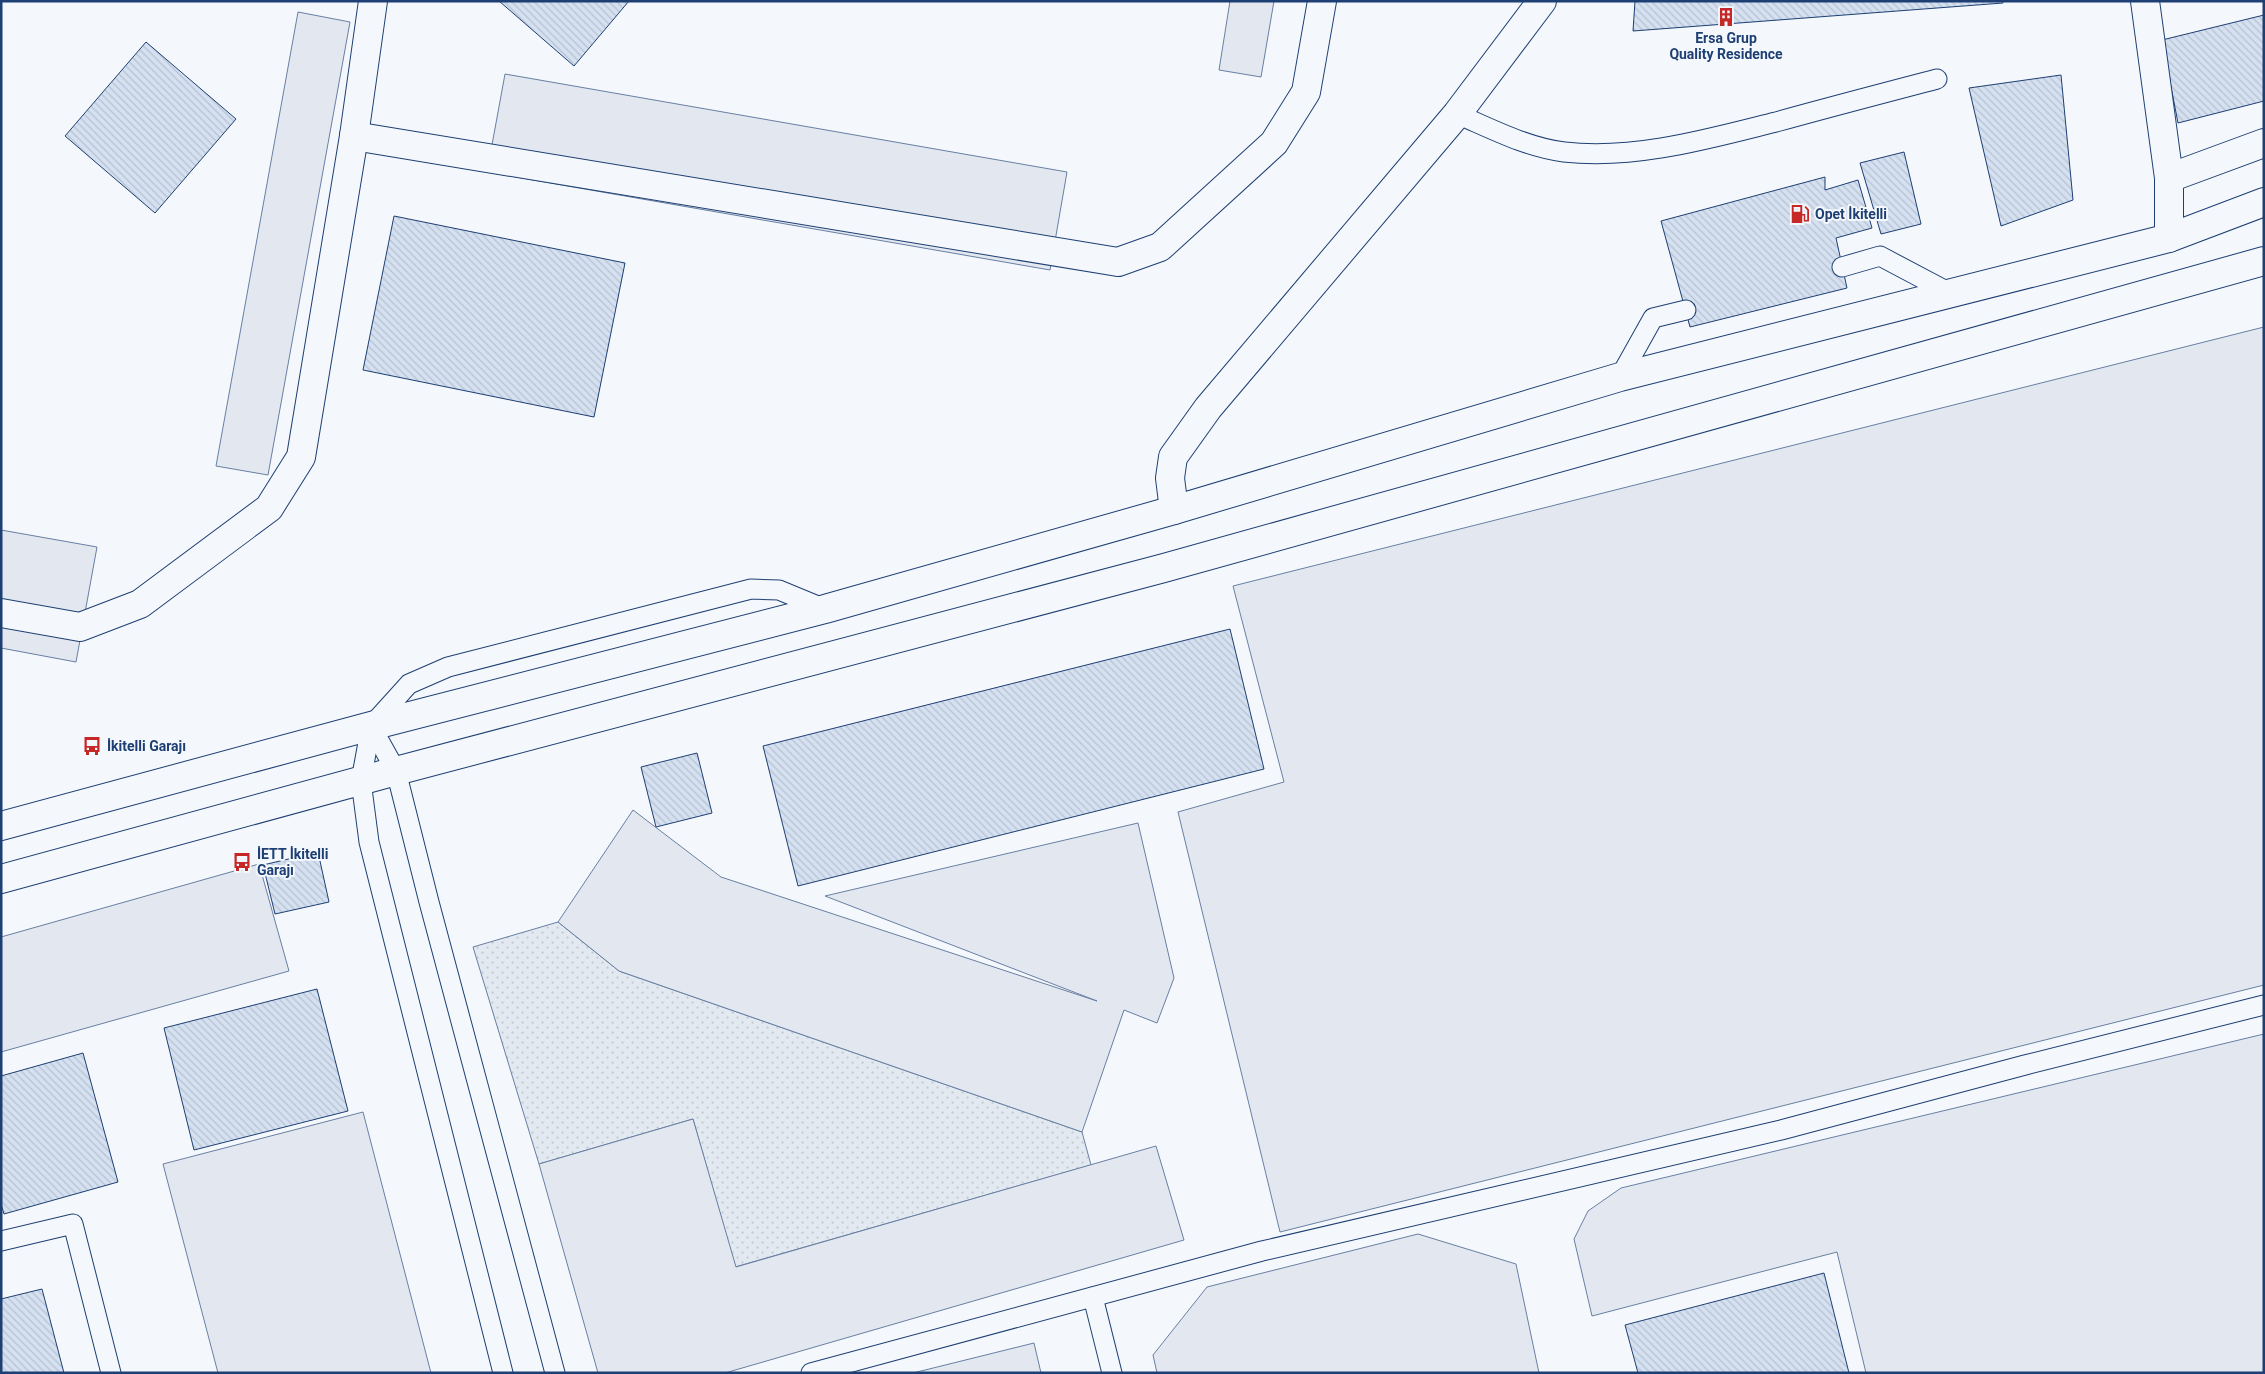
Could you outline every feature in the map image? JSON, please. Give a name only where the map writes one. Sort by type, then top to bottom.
[{"type":"main road","points":[[1,613],[80,628],[140,604],[269,508],[301,457],[354,136],[373,1]]},
{"type":"main road","points":[[354,136],[1118,262],[1160,247],[1274,143],[1306,92],[1322,1]]},
{"type":"main road","points":[[1174,510],[1170,478],[1174,457],[1208,408],[1457,114],[1542,1]]},
{"type":"main road","points":[[2145,1],[2168,178],[2169,238]]},
{"type":"main road","points":[[2168,178],[2264,143]]},
{"type":"main road","points":[[1,826],[371,726],[825,609],[1174,510],[1620,377],[2169,238],[2264,202]]},
{"type":"main road","points":[[1,879],[396,771],[1174,565],[2264,261]]},
{"type":"lane","points":[[1457,114],[1522,142],[1542,147],[1590,154],[1618,153],[1700,141],[1937,79]]},
{"type":"lane","points":[[1842,267],[1880,256],[1950,293]]},
{"type":"lane","points":[[1620,377],[1653,318],[1686,310]]},
{"type":"lane","points":[[503,1373],[369,842],[361,781],[371,726],[409,684],[420,677],[448,667],[751,589],[779,590],[825,609]]},
{"type":"lane","points":[[371,726],[396,771],[429,902],[555,1373]]},
{"type":"lane","points":[[811,1373],[1262,1251],[1781,1130],[2264,1005]]},
{"type":"lane","points":[[1,1241],[73,1224],[111,1373]]},
{"type":"lane","points":[[1093,1296],[1112,1373]]},
{"type":"shaded area","points":[[1230,1],[1274,1],[1261,77],[1219,70]]},
{"type":"shaded area","points":[[298,12],[350,22],[268,475],[216,466]]},
{"type":"shaded area","points":[[505,74],[1067,172],[1050,270],[487,172]]},
{"type":"shaded area","points":[[2264,327],[2264,985],[1280,1232],[1178,812],[1284,782],[1233,586]]},
{"type":"shaded area","points":[[1,530],[97,547],[76,662],[1,648]]},
{"type":"shaded area","points":[[633,810],[721,877],[1097,1001],[825,896],[1138,823],[1174,978],[1157,1023],[1124,1010],[1082,1132],[619,971],[558,922]]},
{"type":"shaded area","points":[[259,864],[289,971],[1,1052],[1,937]]},
{"type":"shaded area","points":[[558,922],[619,971],[1082,1132],[1091,1165],[735,1267],[693,1119],[539,1164],[473,947]]},
{"type":"shaded area","points":[[2264,1034],[2264,1373],[1866,1373],[1837,1252],[1592,1316],[1574,1239],[1588,1211],[1621,1188]]},
{"type":"shaded area","points":[[363,1112],[431,1373],[218,1373],[163,1164]]},
{"type":"shaded area","points":[[693,1119],[736,1267],[1156,1146],[1184,1240],[725,1373],[598,1373],[539,1164]]},
{"type":"shaded area","points":[[1418,1234],[1516,1264],[1539,1373],[1157,1373],[1153,1355],[1207,1287]]},
{"type":"shaded area","points":[[1034,1343],[1041,1373],[913,1373]]},
{"type":"building","points":[[499,1],[629,1],[574,66]]},
{"type":"building","name":"Ersa Grup Quality Residence","points":[[1635,1],[2003,1],[2003,3],[1633,31]]},
{"type":"building","points":[[2264,15],[2264,101],[2178,123],[2162,40]]},
{"type":"building","points":[[146,42],[236,119],[155,213],[65,136]]},
{"type":"building","points":[[2061,75],[2073,200],[2001,226],[1969,88]]},
{"type":"building","points":[[1904,152],[1921,224],[1881,234],[1860,163]]},
{"type":"building","points":[[1825,177],[1825,190],[1858,180],[1872,228],[1836,238],[1847,288],[1690,327],[1661,221]]},
{"type":"building","points":[[394,216],[625,263],[594,417],[363,370]]},
{"type":"building","points":[[1230,629],[1264,769],[798,886],[763,746]]},
{"type":"building","points":[[697,753],[712,813],[656,827],[641,767]]},
{"type":"building","points":[[318,852],[329,902],[275,914],[263,865]]},
{"type":"building","points":[[317,989],[348,1111],[194,1150],[164,1028]]},
{"type":"building","points":[[83,1053],[118,1182],[4,1214],[1,1204],[1,1076]]},
{"type":"building","points":[[1824,1273],[1849,1373],[1638,1373],[1625,1325]]},
{"type":"building","points":[[42,1289],[64,1373],[1,1373],[1,1299]]},
{"type":"place","name":"Ersa Grup Quality Residence","points":[[1726,17]]},
{"type":"place","name":"Opet İkitelli","points":[[1800,214]]},
{"type":"place","name":"İkitelli Garajı","points":[[92,746]]},
{"type":"place","name":"İETT İkitelli Garajı","points":[[242,862]]}]
